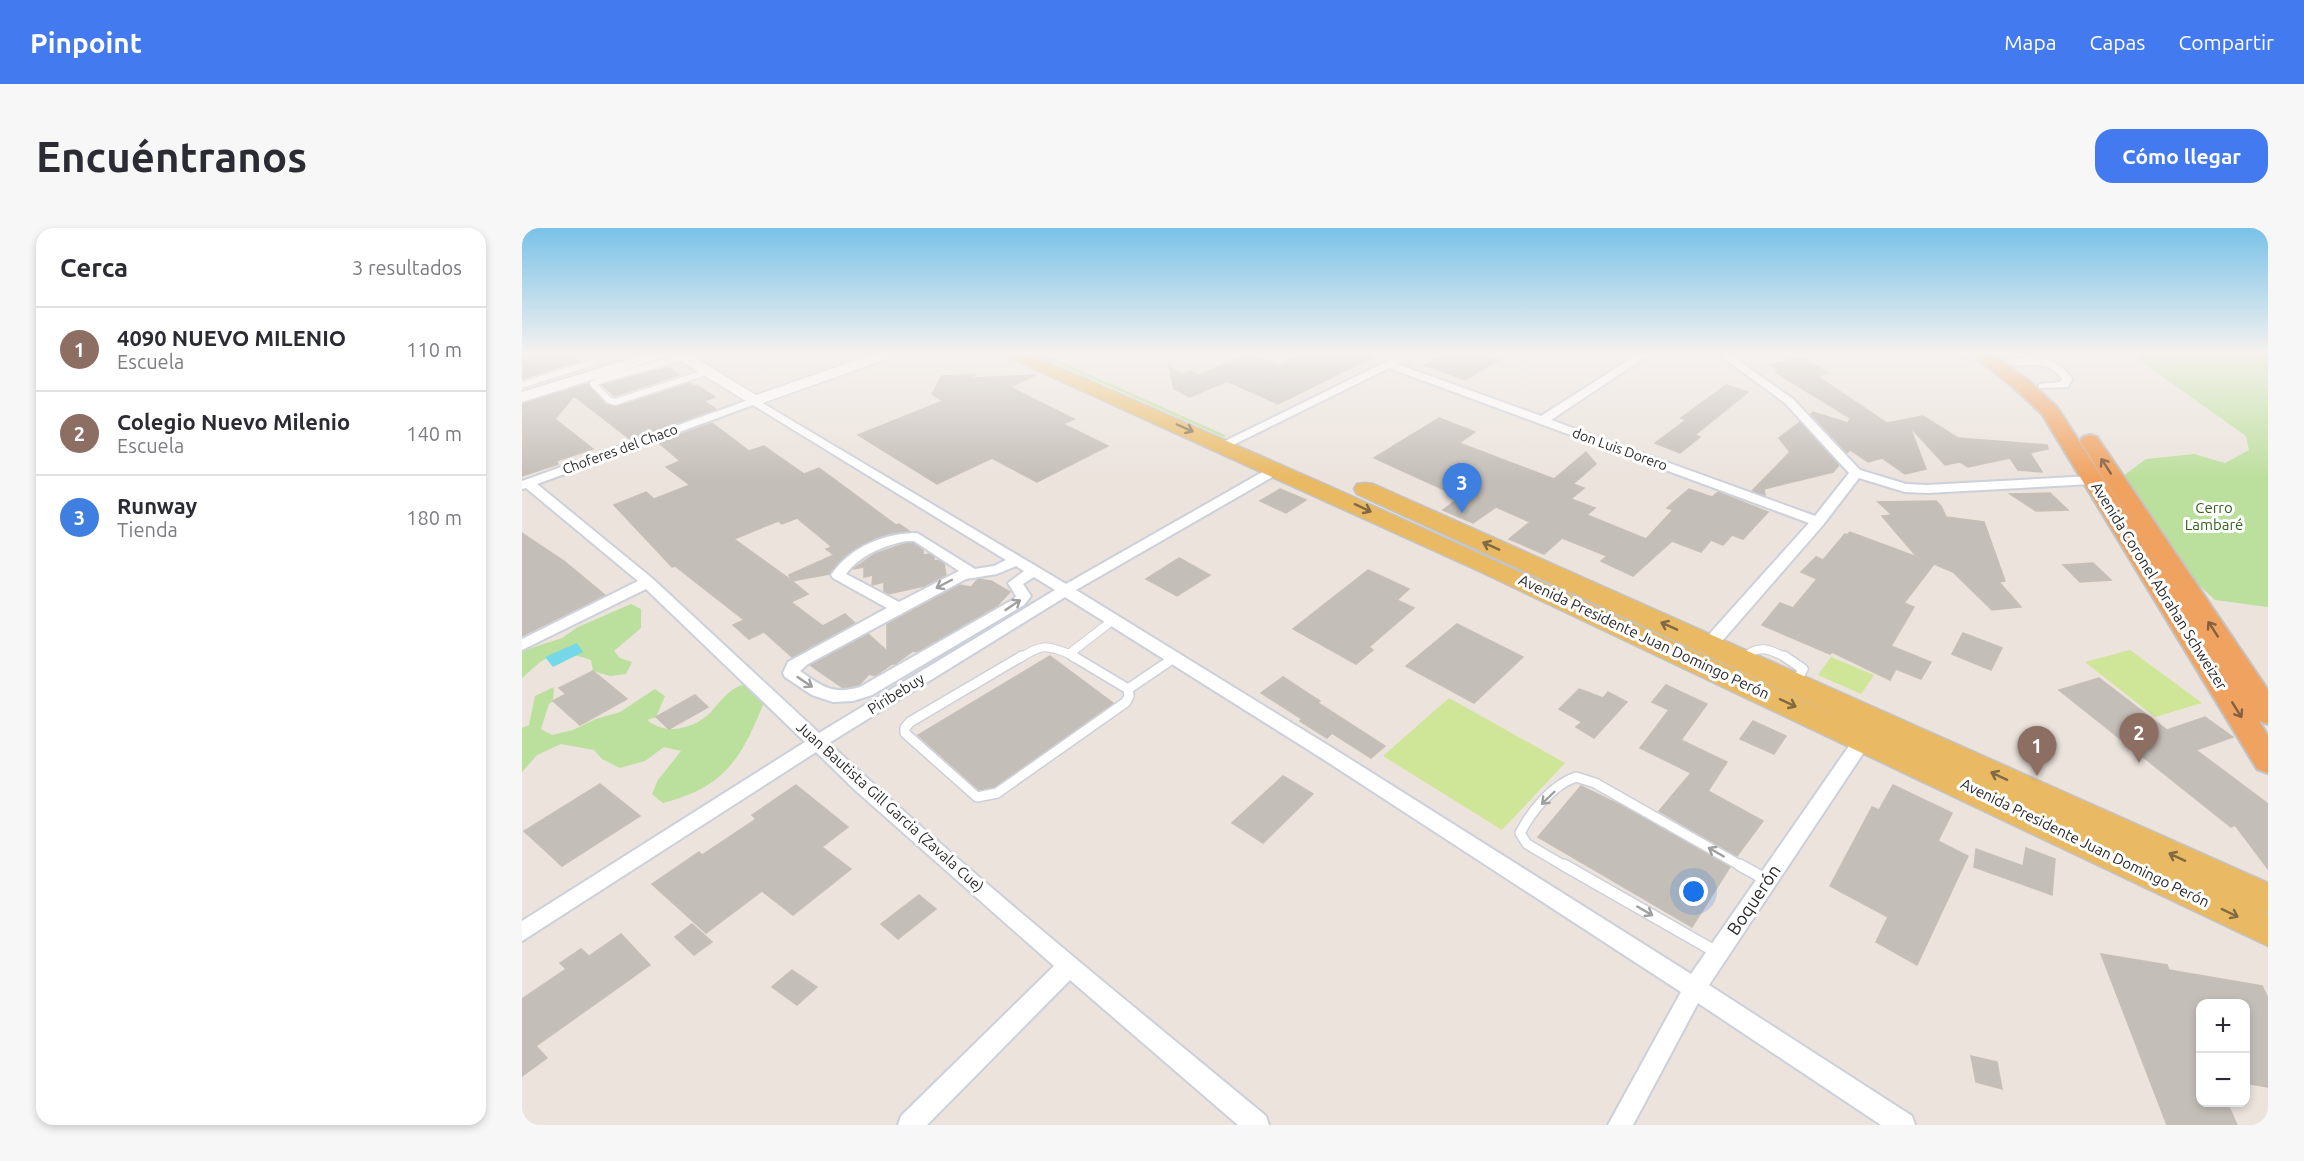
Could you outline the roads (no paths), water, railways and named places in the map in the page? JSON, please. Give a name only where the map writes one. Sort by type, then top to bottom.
[{"type":"highway","points":[[2034,396],[2050,411],[2051,405],[2042,396]]},
{"type":"highway","name":"Avenida Coronel Abrahan Schweizer","points":[[2053,396],[2076,417],[2268,713]]},
{"type":"highway","name":"Avenida Coronel Abrahan Schweizer","points":[[2050,411],[2268,761]]},
{"type":"main road","points":[[746,396],[754,401]]},
{"type":"main road","name":"Choferes del Chaco","points":[[754,401],[769,396]]},
{"type":"main road","name":"Avenida Presidente Juan Domingo Perón","points":[[1122,396],[1233,440],[1710,644],[2268,899]]},
{"type":"main road","name":"Avenida Presidente Juan Domingo Perón","points":[[1145,396],[1233,440],[1277,469],[1864,738],[2268,931]]},
{"type":"street","points":[[1233,440],[1323,396]]},
{"type":"street","name":"don Luis Dorero","points":[[1474,396],[1818,522]]},
{"type":"street","points":[[1541,421],[1580,396]]},
{"type":"street","points":[[1781,396],[1856,473],[1905,488],[1927,489],[2092,480]]},
{"type":"street","name":"Choferes del Chaco","points":[[525,484],[754,401]]},
{"type":"street","points":[[754,401],[1035,570],[1695,987],[1904,1125]]},
{"type":"street","name":"Piribebuy","points":[[522,932],[818,742],[1066,590],[1277,469]]},
{"type":"street","points":[[1710,644],[1818,522],[1856,473]]},
{"type":"street","name":"Juan Bautista Gill Garcia (Zavala Cue)","points":[[525,484],[648,582],[862,785],[1069,966],[1257,1125]]},
{"type":"street","points":[[898,608],[838,574],[856,556],[896,538],[907,536],[917,537],[971,573]]},
{"type":"street","points":[[994,571],[1016,583],[1024,596],[1019,602],[866,691],[844,698],[830,698],[791,673],[801,660],[898,608],[971,573],[994,571],[1018,560]]},
{"type":"street","points":[[1016,583],[1035,570]]},
{"type":"street","points":[[522,645],[648,582]]},
{"type":"street","points":[[1864,738],[1890,735],[1929,744]]},
{"type":"street","name":"Boquerón","points":[[1620,1125],[1695,987],[1864,738]]},
{"type":"street","points":[[910,1125],[1069,966]]},
{"type":"lane","points":[[605,396],[615,402],[634,396]]},
{"type":"lane","points":[[1069,654],[1113,620]]},
{"type":"lane","points":[[1040,646],[1052,647],[1069,654],[1128,689],[1129,696],[1126,702],[997,793],[985,797],[977,797],[905,733],[905,728],[910,722],[1040,646]]},
{"type":"lane","points":[[1128,689],[1174,658]]},
{"type":"lane","points":[[1718,953],[1527,844],[1520,833],[1524,821],[1566,780],[1577,777],[1594,783],[1767,880]]},
{"type":"water","points":[[577,643],[583,652],[553,667],[545,657]]},
{"type":"place","name":"Runway","points":[[1462,513]]},
{"type":"place","name":"Colegio Nuevo Milenio","points":[[2139,763]]},
{"type":"place","name":"4090 NUEVO MILENIO","points":[[2037,776]]},
{"type":"park label","name":"Cerro Lambaré","points":[[2214,516]]}]
